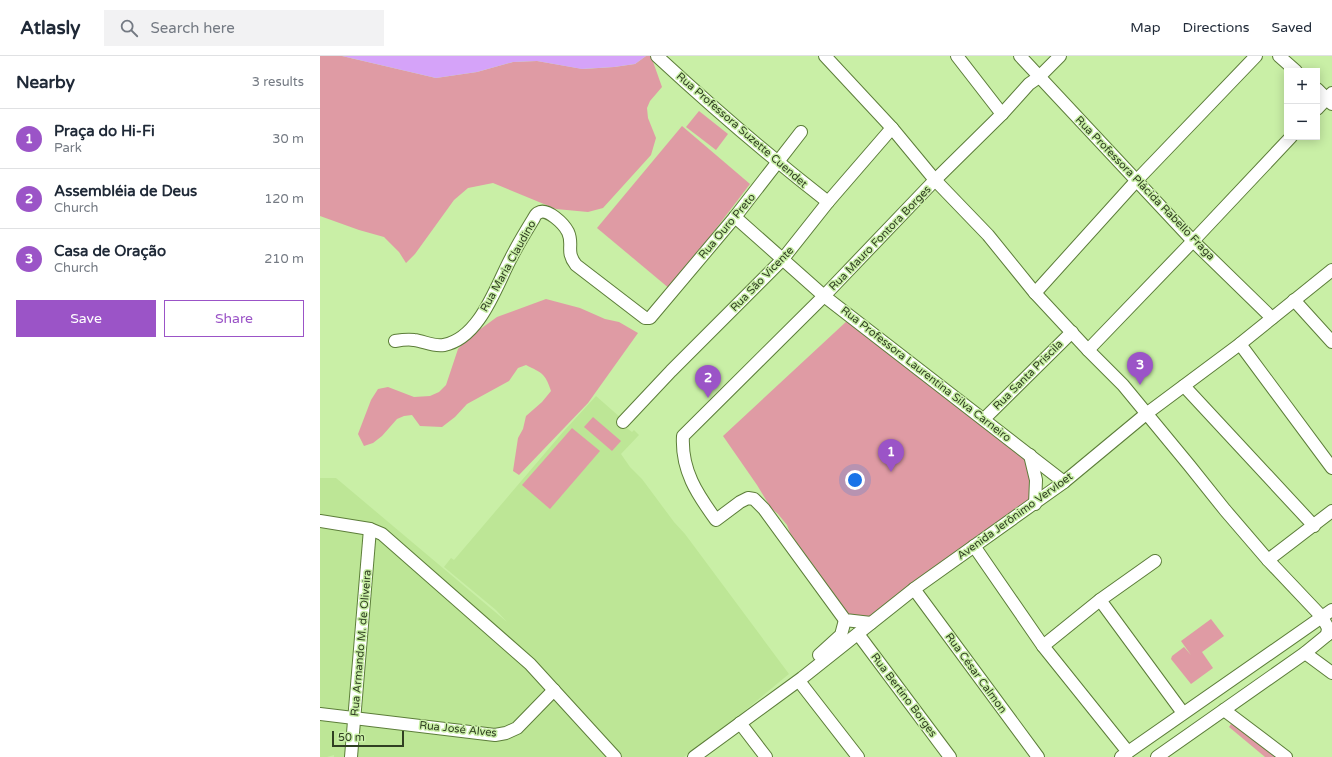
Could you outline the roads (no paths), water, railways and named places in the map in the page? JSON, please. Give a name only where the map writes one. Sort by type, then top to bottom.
[{"type":"street","name":"Rua Professora Suzette Cuendet","points":[[658,56],[699,95],[778,163],[828,202]]},
{"type":"street","points":[[825,56],[892,128],[935,180],[988,235],[1035,293],[1122,385],[1268,560],[1322,617],[1328,628],[1329,633],[1305,653],[1158,757]]},
{"type":"street","points":[[957,56],[1002,114]]},
{"type":"street","name":"Rua Professora Plácida Rabello Fraga","points":[[1020,56],[1193,241],[1272,318]]},
{"type":"street","name":"Rua Mauro Fontora Borges","points":[[845,620],[764,509],[754,499],[748,498],[740,502],[716,520],[688,475],[682,449],[683,436],[824,296],[935,180],[1002,114],[1029,84],[1039,77],[1060,56]]},
{"type":"street","points":[[1035,293],[1137,180],[1256,56]]},
{"type":"street","points":[[1279,56],[1293,68]]},
{"type":"street","points":[[1320,92],[1330,98],[1320,106]]},
{"type":"street","name":"Rua São Vicente","points":[[623,422],[671,371],[782,260],[828,202],[892,128]]},
{"type":"street","name":"Rua Ouro Preto","points":[[650,318],[735,217],[801,132]]},
{"type":"street","points":[[1088,350],[1288,140]]},
{"type":"street","name":"Rua Maria Claudino","points":[[395,341],[415,340],[432,345],[444,345],[460,338],[471,329],[491,299],[511,258],[534,218],[538,213],[543,211],[550,214],[564,226],[570,240],[569,255],[576,264],[645,318],[650,318]]},
{"type":"street","name":"Rua Professora Laurentina Silva Carneiro","points":[[735,217],[824,296],[1064,482]]},
{"type":"street","name":"Avenida Jerônimo Vervloet","points":[[694,757],[801,680],[914,589],[1064,482],[1146,414],[1240,344],[1332,270]]},
{"type":"street","points":[[1294,300],[1332,342]]},
{"type":"street","name":"Rua Santa Priscila","points":[[984,419],[1072,332]]},
{"type":"street","points":[[1240,344],[1332,468]]},
{"type":"street","points":[[1184,386],[1314,526]]},
{"type":"street","points":[[1030,455],[1036,480],[1035,504]]},
{"type":"street","points":[[1268,560],[1332,511]]},
{"type":"street","points":[[320,522],[370,529],[382,534],[530,664],[615,757]]},
{"type":"street","name":"Rua Armando M. de Oliveira","points":[[351,757],[370,529]]},
{"type":"street","points":[[974,546],[1043,646],[1125,754],[1332,610]]},
{"type":"street","points":[[1043,646],[1100,600],[1155,561]]},
{"type":"street","name":"Rua César Calmon","points":[[914,589],[1038,757]]},
{"type":"street","points":[[1100,600],[1183,713]]},
{"type":"street","points":[[858,757],[801,680],[807,666],[841,635],[845,620],[871,623]]},
{"type":"street","name":"Rua Bertino Borges","points":[[858,634],[950,757]]},
{"type":"street","points":[[1305,653],[1332,673]]},
{"type":"street","name":"Rua José Alves","points":[[320,714],[495,735],[506,733],[517,728],[554,690]]},
{"type":"street","points":[[1224,710],[1286,757]]},
{"type":"street","points":[[740,723],[766,757]]},
{"type":"place","name":"Casa de Oração","points":[[1140,385]]},
{"type":"place","name":"Assembléia de Deus","points":[[708,398]]},
{"type":"place","name":"Praça do Hi-Fi","points":[[891,472]]}]
